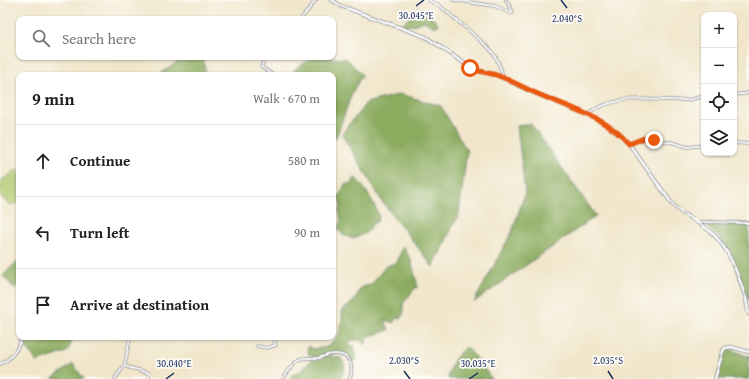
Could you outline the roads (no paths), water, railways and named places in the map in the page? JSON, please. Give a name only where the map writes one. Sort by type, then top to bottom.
[{"type":"street","points":[[303,16],[316,0]]},
{"type":"street","points":[[332,0],[341,6],[426,37],[474,70],[492,73],[587,115],[621,135],[673,205],[714,234],[724,247],[745,296],[749,314]]},
{"type":"street","points":[[428,0],[439,5],[496,55],[502,70],[503,78]]},
{"type":"street","points":[[453,0],[495,6],[511,13],[513,10],[506,0]]},
{"type":"street","points":[[264,60],[260,67],[268,72]]},
{"type":"street","points":[[737,95],[749,93]]},
{"type":"street","points":[[587,115],[602,106],[634,99],[687,100],[701,97]]},
{"type":"street","points":[[629,144],[646,138],[657,141],[671,142],[688,147],[701,145]]},
{"type":"street","points":[[737,143],[749,144]]},
{"type":"street","points":[[699,222],[749,223]]},
{"type":"street","points":[[0,364],[11,357],[21,340]]},
{"type":"street","points":[[116,378],[124,366],[129,340]]},
{"type":"street","points":[[257,346],[267,348],[276,345],[274,340]]},
{"type":"street","points":[[715,379],[725,348],[732,347],[749,352]]},
{"type":"street","points":[[283,379],[299,360],[309,357],[317,358],[333,354],[344,356],[348,359],[352,371],[350,379]]},
{"type":"street","points":[[124,366],[149,373],[149,379]]}]
